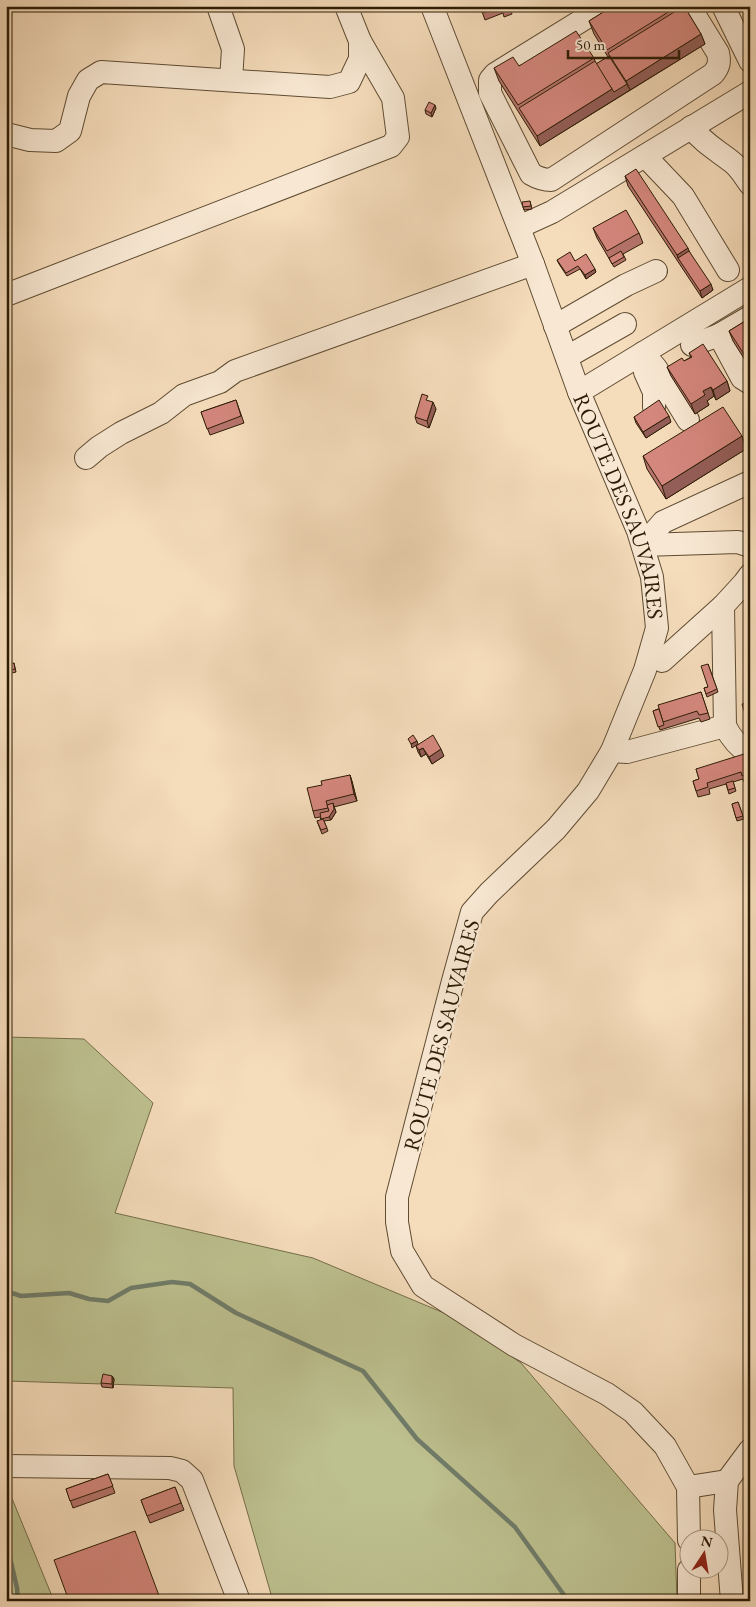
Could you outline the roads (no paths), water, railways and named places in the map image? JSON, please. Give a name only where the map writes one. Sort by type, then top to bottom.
[{"type":"street","points":[[218,6],[233,49],[231,80]]},
{"type":"street","points":[[6,295],[391,146],[398,137],[393,98],[360,41],[346,6]]},
{"type":"street","name":"ROUTE DES SAUVAIRES","points":[[432,6],[519,227],[579,392],[638,531],[652,577],[656,628],[645,670],[612,751],[588,791],[556,829],[489,893],[472,912],[397,1197],[397,1222],[402,1251],[424,1286],[514,1346],[607,1394],[633,1412],[665,1446],[688,1487],[689,1530]]},
{"type":"street","points":[[605,6],[495,74],[490,80],[490,93],[531,174],[536,177],[551,180],[713,74],[718,68],[720,61],[718,53],[689,6]]},
{"type":"street","points":[[723,6],[750,62]]},
{"type":"street","points":[[6,134],[30,140],[56,141],[70,130],[79,96],[88,80],[101,72],[330,87],[349,82],[360,58],[360,41]]},
{"type":"street","points":[[519,227],[552,212],[750,92]]},
{"type":"street","points":[[691,127],[702,141],[732,162],[750,184]]},
{"type":"street","points":[[595,150],[611,176]]},
{"type":"street","points":[[645,156],[683,196],[728,270]]},
{"type":"street","points":[[86,458],[121,433],[161,413],[184,395],[217,392],[235,371],[533,264]]},
{"type":"street","points":[[556,326],[626,285],[656,271]]},
{"type":"street","points":[[579,392],[750,288]]},
{"type":"street","points":[[744,389],[742,378],[705,340],[750,317]]},
{"type":"street","points":[[567,358],[625,324]]},
{"type":"street","points":[[643,353],[645,372],[654,392],[654,407]]},
{"type":"street","points":[[643,353],[656,368],[688,420]]},
{"type":"street","points":[[643,545],[663,522],[750,482]]},
{"type":"street","points":[[643,545],[738,542],[749,545]]},
{"type":"street","points":[[662,661],[723,606],[750,575]]},
{"type":"street","points":[[723,606],[725,726],[729,735],[740,748],[750,754]]},
{"type":"street","points":[[612,751],[627,752],[725,726]]},
{"type":"street","points":[[732,1601],[724,1510],[727,1481],[750,1450]]},
{"type":"street","points":[[8,1466],[170,1468],[182,1471],[192,1480],[239,1601]]},
{"type":"street","points":[[688,1487],[727,1481]]},
{"type":"street","points":[[689,1580],[689,1601]]},
{"type":"waterway","points":[[6,483],[8,485],[6,500]]},
{"type":"waterway","points":[[6,1291],[21,1296],[69,1293],[89,1299],[108,1301],[131,1288],[172,1282],[190,1284],[236,1313],[363,1371],[417,1439],[515,1527],[567,1601]]},
{"type":"waterway","points":[[6,1540],[17,1588],[18,1601]]}]
